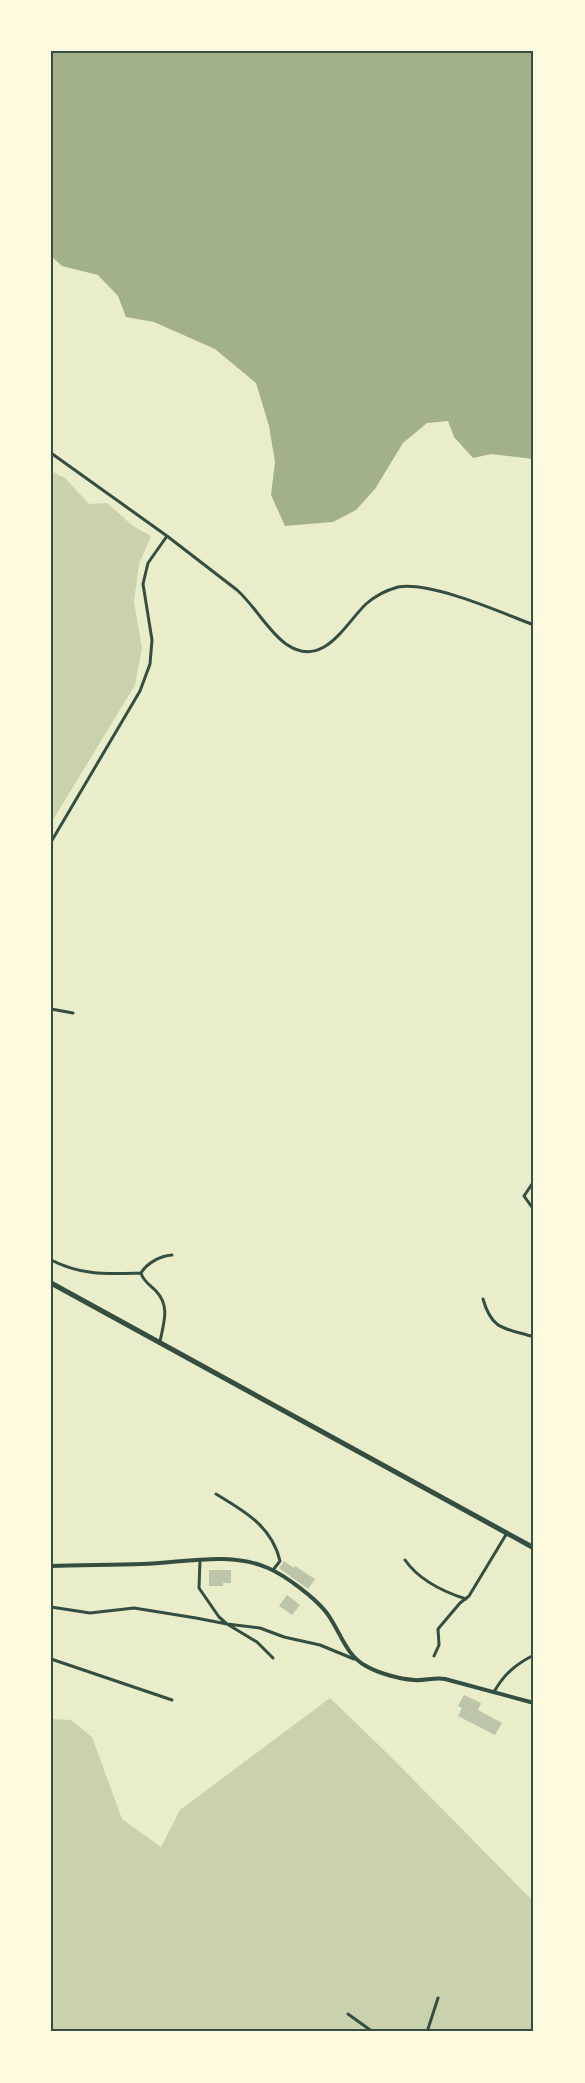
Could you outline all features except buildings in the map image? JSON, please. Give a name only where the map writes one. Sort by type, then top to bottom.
[{"type":"main road","points":[[51,1283],[534,1548]]},
{"type":"street","points":[[51,453],[168,536],[243,595],[272,631],[285,643],[303,651],[326,646],[336,639],[367,603],[386,591],[400,587],[428,588],[534,625]]},
{"type":"street","points":[[51,842],[140,691],[150,664],[152,640],[142,584],[148,563],[168,536]]},
{"type":"street","points":[[51,1009],[73,1012]]},
{"type":"street","points":[[534,1181],[525,1196],[534,1210]]},
{"type":"street","points":[[141,1273],[160,1257],[172,1255]]},
{"type":"street","points":[[51,1260],[67,1268],[93,1274],[141,1273]]},
{"type":"street","points":[[141,1273],[144,1280],[158,1293],[164,1303],[165,1318],[160,1344]]},
{"type":"street","points":[[483,1299],[487,1311],[497,1326],[534,1337]]},
{"type":"street","points":[[216,1494],[263,1526],[278,1552],[280,1561],[273,1570]]},
{"type":"street","points":[[434,1656],[439,1645],[438,1629],[466,1599],[507,1533]]},
{"type":"street","points":[[200,1560],[199,1588],[219,1617],[257,1642],[273,1658]]},
{"type":"street","points":[[51,1566],[200,1560],[252,1562],[273,1570],[319,1604],[333,1622],[349,1652],[356,1659]]},
{"type":"street","points":[[405,1560],[440,1589],[466,1599]]},
{"type":"street","points":[[51,1607],[90,1613],[134,1608],[260,1628],[284,1637],[320,1645],[356,1659],[374,1670],[412,1680],[436,1678],[534,1702]]},
{"type":"street","points":[[494,1692],[504,1675],[534,1655]]},
{"type":"street","points":[[51,1659],[172,1700]]},
{"type":"street","points":[[427,2032],[438,1998]]},
{"type":"street","points":[[348,2014],[373,2032]]},
{"type":"shaded area","points":[[51,51],[534,51],[534,459],[491,454],[473,458],[454,437],[448,421],[427,423],[403,443],[375,489],[356,510],[333,522],[285,526],[271,495],[275,462],[269,426],[256,383],[215,349],[154,322],[126,317],[118,296],[98,275],[62,266],[51,256]]},
{"type":"shaded area","points":[[51,471],[65,478],[89,504],[107,503],[133,526],[151,536],[139,564],[134,602],[142,648],[135,685],[51,823]]},
{"type":"shaded area","points":[[330,1698],[534,1902],[534,2032],[51,2032],[51,1719],[71,1720],[92,1737],[122,1819],[161,1847],[180,1810]]}]
